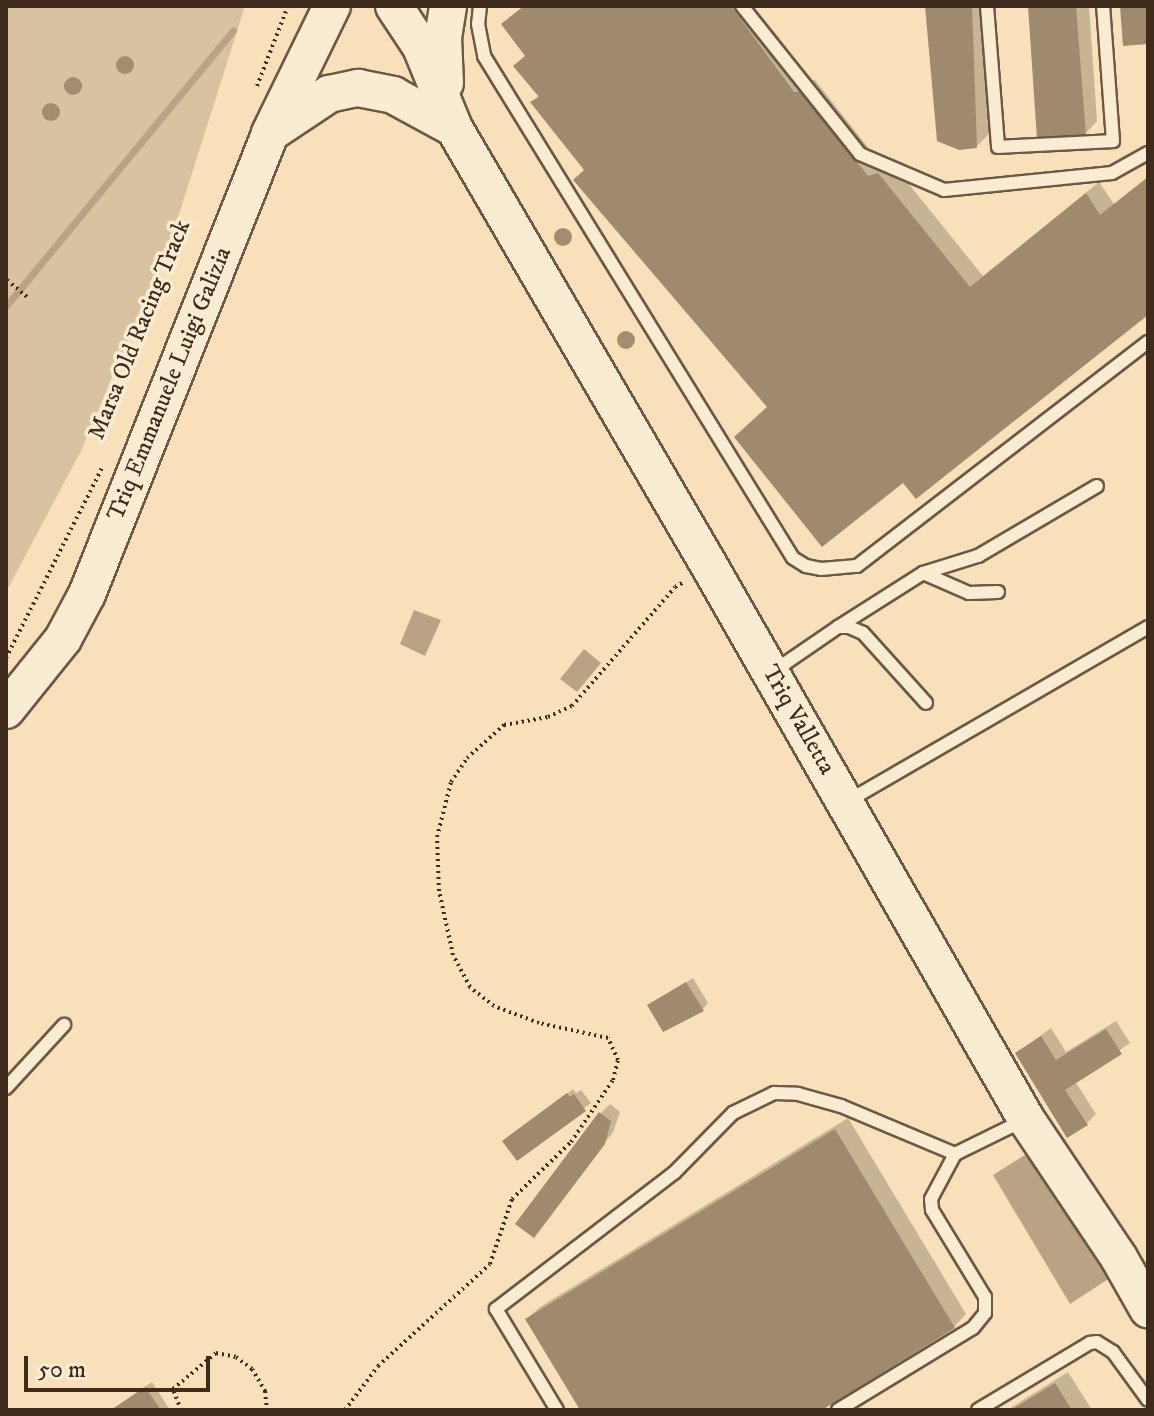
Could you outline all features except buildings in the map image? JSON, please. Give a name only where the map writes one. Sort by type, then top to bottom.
[{"type":"street","name":"Triq Emmanuele Luigi Galizia","points":[[6,710],[63,639],[82,605],[270,133],[332,6]]},
{"type":"street","name":"Triq Emmanuele Luigi Galizia","points":[[311,44],[353,6]]},
{"type":"street","name":"Triq Valletta","points":[[394,6],[421,47],[454,128],[1026,1119],[1148,1309]]},
{"type":"street","name":"Triq Valletta","points":[[448,6],[442,52],[454,128]]},
{"type":"street","points":[[270,133],[329,94],[358,88],[393,95],[454,128]]},
{"type":"lane","points":[[480,6],[478,24],[484,56],[793,558],[806,566],[831,569],[857,566],[1148,342]]},
{"type":"lane","points":[[742,6],[860,154],[944,190],[1112,173],[1148,153]]},
{"type":"lane","points":[[987,6],[998,147],[1113,141],[1103,6]]},
{"type":"lane","points":[[771,673],[923,573],[978,556],[1097,486]]},
{"type":"lane","points":[[923,573],[969,593],[998,592]]},
{"type":"lane","points":[[838,627],[849,627],[863,633],[926,703]]},
{"type":"lane","points":[[845,803],[1148,627]]},
{"type":"lane","points":[[6,1088],[64,1025]]},
{"type":"lane","points":[[557,1410],[496,1309],[674,1173],[733,1113],[774,1093],[798,1094],[841,1106],[955,1154]]},
{"type":"lane","points":[[838,1410],[973,1328],[985,1313],[985,1297],[932,1210],[931,1199],[955,1154],[1026,1119]]},
{"type":"lane","points":[[978,1410],[1097,1342],[1113,1352],[1148,1400]]},
{"type":"path","points":[[254,93],[288,6]]},
{"type":"path","points":[[7,280],[27,297]]},
{"type":"path","name":"Marsa Old Racing Track","points":[[6,658],[103,466]]},
{"type":"path","points":[[345,1410],[378,1366],[490,1264],[512,1199],[571,1142],[613,1080],[618,1060],[608,1038],[539,1023],[494,1006],[470,987],[453,955],[439,891],[437,837],[451,782],[467,758],[504,725],[548,717],[572,706],[675,587],[710,567]]},
{"type":"path","points":[[181,1410],[173,1389],[216,1353],[236,1357],[252,1369],[265,1391],[267,1410]]},
{"type":"shaded area","points":[[6,6],[245,6],[174,230],[82,449],[6,592]]},
{"type":"shaded area","points":[[414,610],[441,620],[425,656],[400,644]]},
{"type":"shaded area","points":[[584,649],[601,663],[577,692],[560,679]]},
{"type":"shaded area","points":[[1034,1149],[1113,1276],[1070,1304],[993,1175]]},
{"type":"waterway","points":[[6,306],[233,31]]}]
